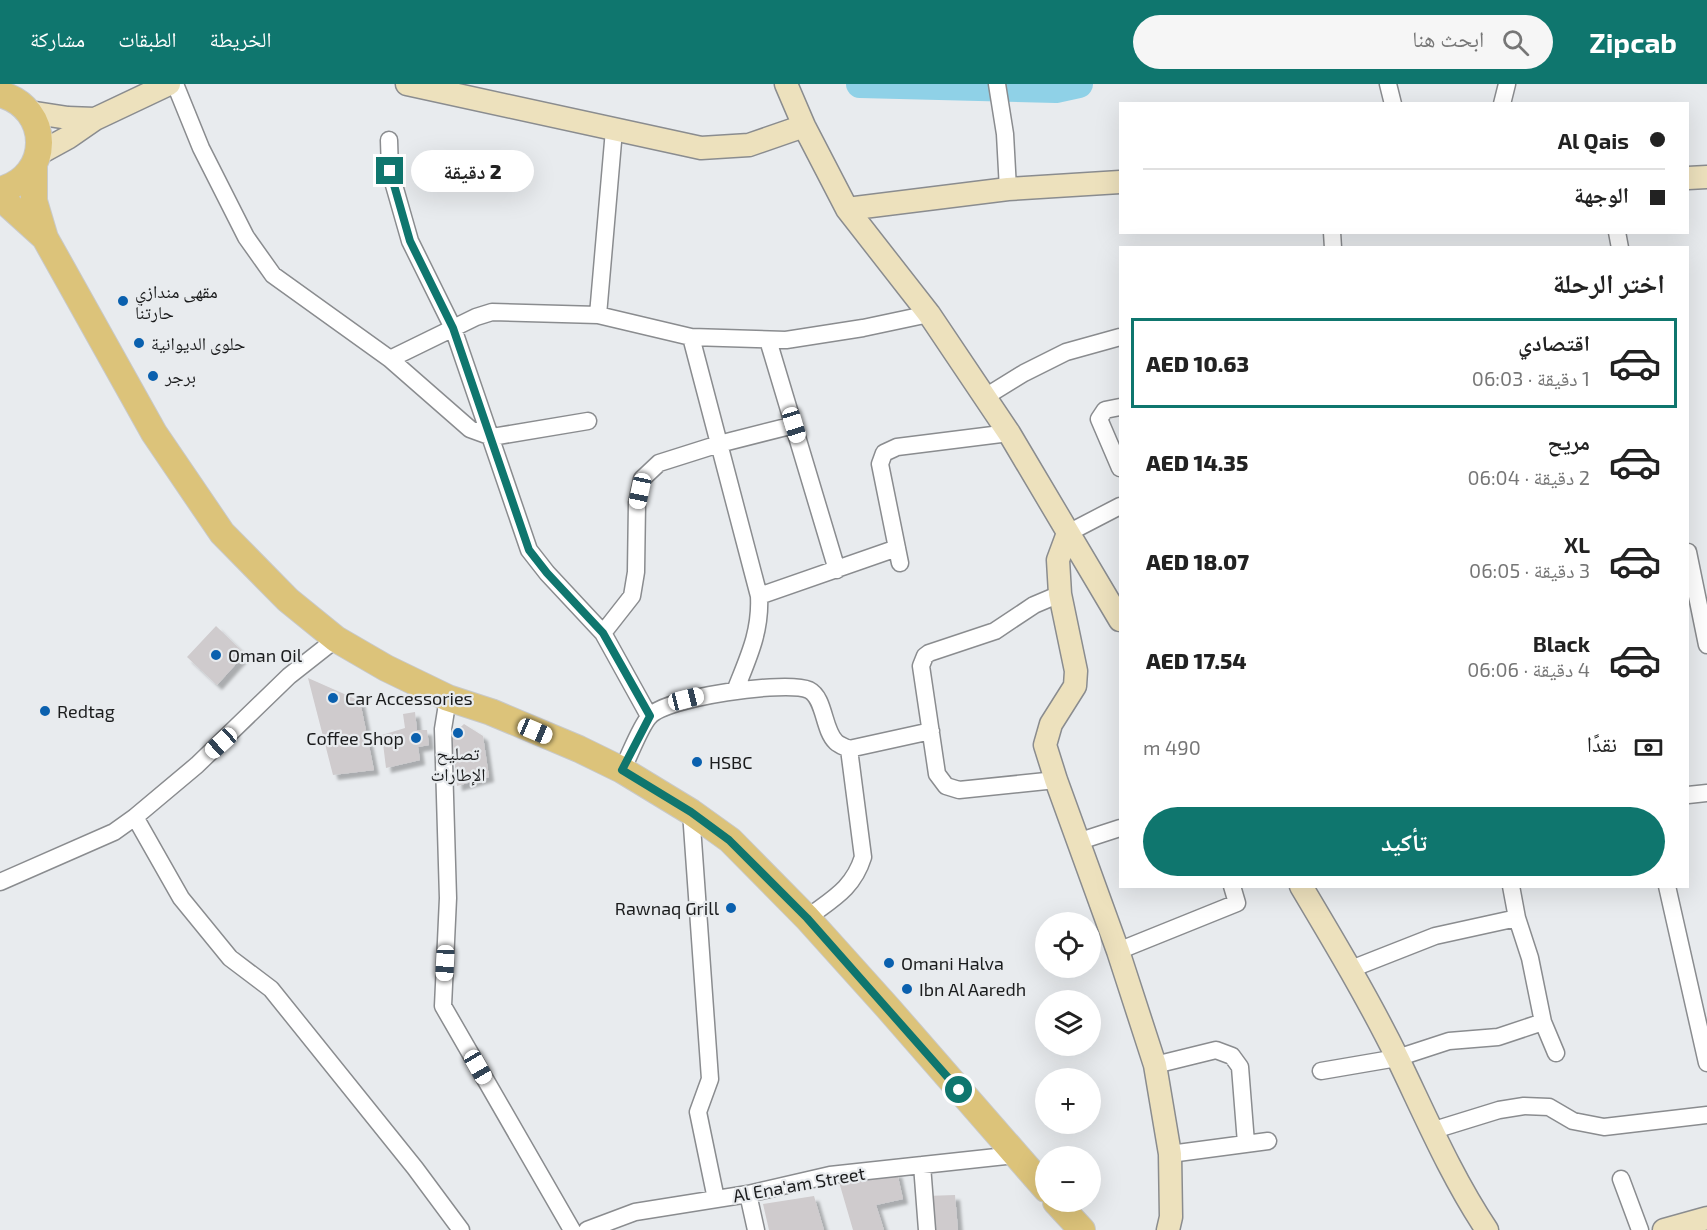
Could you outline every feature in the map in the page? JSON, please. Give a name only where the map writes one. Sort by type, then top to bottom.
[{"type":"main road","points":[[0,94],[13,98],[29,112],[36,125],[40,139],[36,160],[34,201],[45,238],[154,433],[222,533],[288,600],[336,639],[386,668],[448,698],[490,712],[579,749],[622,770],[691,812],[729,840],[807,918],[1035,1177]]},
{"type":"main road","points":[[0,190],[10,188],[24,178],[36,160]]},
{"type":"main road","points":[[0,197],[45,238]]},
{"type":"main road","points":[[1065,1212],[1082,1230]]},
{"type":"street","points":[[36,160],[95,119],[168,84]]},
{"type":"street","points":[[175,84],[201,148],[241,227],[273,275],[390,359],[470,429],[492,437],[588,420]]},
{"type":"street","points":[[407,84],[701,148],[749,145],[804,126]]},
{"type":"street","points":[[786,84],[804,126],[847,209],[929,314],[1010,433],[1119,618]]},
{"type":"street","points":[[997,84],[1005,134],[1008,189]]},
{"type":"street","points":[[1388,84],[1392,102]]},
{"type":"street","points":[[1502,102],[1507,84]]},
{"type":"street","points":[[29,112],[68,118],[95,119]]},
{"type":"street","points":[[598,315],[614,130]]},
{"type":"street","points":[[389,140],[390,171],[410,241],[453,328],[529,550],[547,573],[603,633],[650,716]]},
{"type":"street","points":[[1689,178],[1707,177]]},
{"type":"street","points":[[847,209],[1008,189],[1119,182]]},
{"type":"street","points":[[390,359],[492,312],[598,315],[691,337],[768,340],[786,340],[863,328],[929,314]]},
{"type":"street","points":[[691,337],[759,596],[760,617],[735,691]]},
{"type":"street","points":[[985,397],[1024,373],[1066,352],[1119,337]]},
{"type":"street","points":[[768,340],[837,570]]},
{"type":"street","points":[[1119,407],[1105,410],[1099,419],[1119,465]]},
{"type":"street","points":[[603,633],[632,596],[636,572],[637,503],[642,479],[659,463],[719,444],[794,425]]},
{"type":"street","points":[[759,596],[837,570],[898,556],[880,464],[884,453],[897,447],[1010,433]]},
{"type":"street","points":[[1119,507],[1068,533],[1058,560],[1060,594],[1076,671],[1075,686],[1051,724],[1045,745],[1077,842],[1118,951],[1155,1065],[1170,1154],[1171,1217],[1168,1230]]},
{"type":"street","points":[[1689,561],[1695,617],[1707,645]]},
{"type":"street","points":[[1056,780],[959,790],[946,786],[937,774],[921,666],[925,656],[929,653],[995,631],[1034,605],[1060,594]]},
{"type":"street","points":[[0,882],[114,832],[135,817],[197,765],[289,676],[336,639]]},
{"type":"street","points":[[622,770],[650,716],[674,702],[735,691],[797,687],[811,691],[819,701],[828,730],[837,743],[849,749],[931,731]]},
{"type":"street","points":[[448,698],[443,729],[448,898],[443,1006],[572,1230]]},
{"type":"street","points":[[807,918],[850,885],[859,870],[863,857],[849,749]]},
{"type":"street","points":[[1689,795],[1707,793]]},
{"type":"street","points":[[691,812],[710,1079],[698,1112],[716,1199]]},
{"type":"street","points":[[135,817],[181,898],[230,958],[271,989],[415,1168],[461,1230]]},
{"type":"street","points":[[1077,842],[1119,828]]},
{"type":"street","points":[[1118,951],[1237,903],[1233,888]]},
{"type":"street","points":[[1302,888],[1351,969],[1397,1058],[1431,1131],[1487,1230]]},
{"type":"street","points":[[1511,888],[1517,918],[1530,958],[1543,1022],[1556,1053]]},
{"type":"street","points":[[1667,888],[1707,1063]]},
{"type":"street","points":[[1351,969],[1435,936],[1517,918]]},
{"type":"street","points":[[1321,1071],[1397,1058],[1449,1041],[1498,1037],[1543,1022]]},
{"type":"street","points":[[1155,1065],[1216,1050],[1232,1056],[1240,1067],[1246,1143]]},
{"type":"street","points":[[1431,1131],[1499,1110],[1524,1106],[1549,1107],[1573,1121],[1604,1127],[1707,1116]]},
{"type":"street","points":[[1170,1154],[1268,1141]]},
{"type":"street","name":"Al Ena'am Street","points":[[587,1230],[635,1212],[748,1194],[831,1175],[1015,1155]]},
{"type":"street","points":[[922,1165],[927,1230]]},
{"type":"street","points":[[1621,1179],[1640,1230]]},
{"type":"street","points":[[748,1194],[756,1230]]},
{"type":"street","points":[[1664,1230],[1707,1218]]},
{"type":"building","name":"Oman Oil","points":[[216,626],[245,654],[217,685],[187,657]]},
{"type":"building","points":[[308,678],[360,701],[374,770],[333,775]]},
{"type":"building","points":[[415,712],[417,730],[427,730],[429,745],[418,747],[420,760],[386,768],[382,735],[405,728],[403,714]]},
{"type":"building","points":[[464,724],[483,736],[489,777],[457,786],[452,735]]},
{"type":"building","points":[[897,1172],[903,1199],[876,1205],[884,1230],[853,1230],[839,1182]]},
{"type":"building","points":[[955,1195],[958,1230],[931,1230],[926,1196]]},
{"type":"building","points":[[814,1196],[824,1230],[769,1230],[763,1204]]},
{"type":"waterway","points":[[860,84],[1056,89],[1079,84]]},
{"type":"place","name":"مقهى مندازي حارتنا","points":[[123,301]]},
{"type":"place","name":"حلوى الديوانية","points":[[139,343]]},
{"type":"place","name":"برجر","points":[[153,376]]},
{"type":"place","name":"Oman Oil","points":[[216,655]]},
{"type":"place","name":"Car Accessories","points":[[333,698]]},
{"type":"place","name":"Redtag","points":[[45,711]]},
{"type":"place","name":"تصليح الإطارات","points":[[458,733]]},
{"type":"place","name":"Coffee Shop","points":[[416,738]]},
{"type":"place","name":"HSBC","points":[[697,762]]},
{"type":"place","name":"Rawnaq Grill","points":[[731,908]]},
{"type":"place","name":"Omani Halva","points":[[889,963]]},
{"type":"place","name":"Ibn Al Aaredh","points":[[907,989]]},
{"type":"route","points":[[390,171],[410,241],[453,328],[529,550],[547,573],[603,633],[650,716],[622,770],[691,812],[729,840],[807,918],[959,1090]]}]
